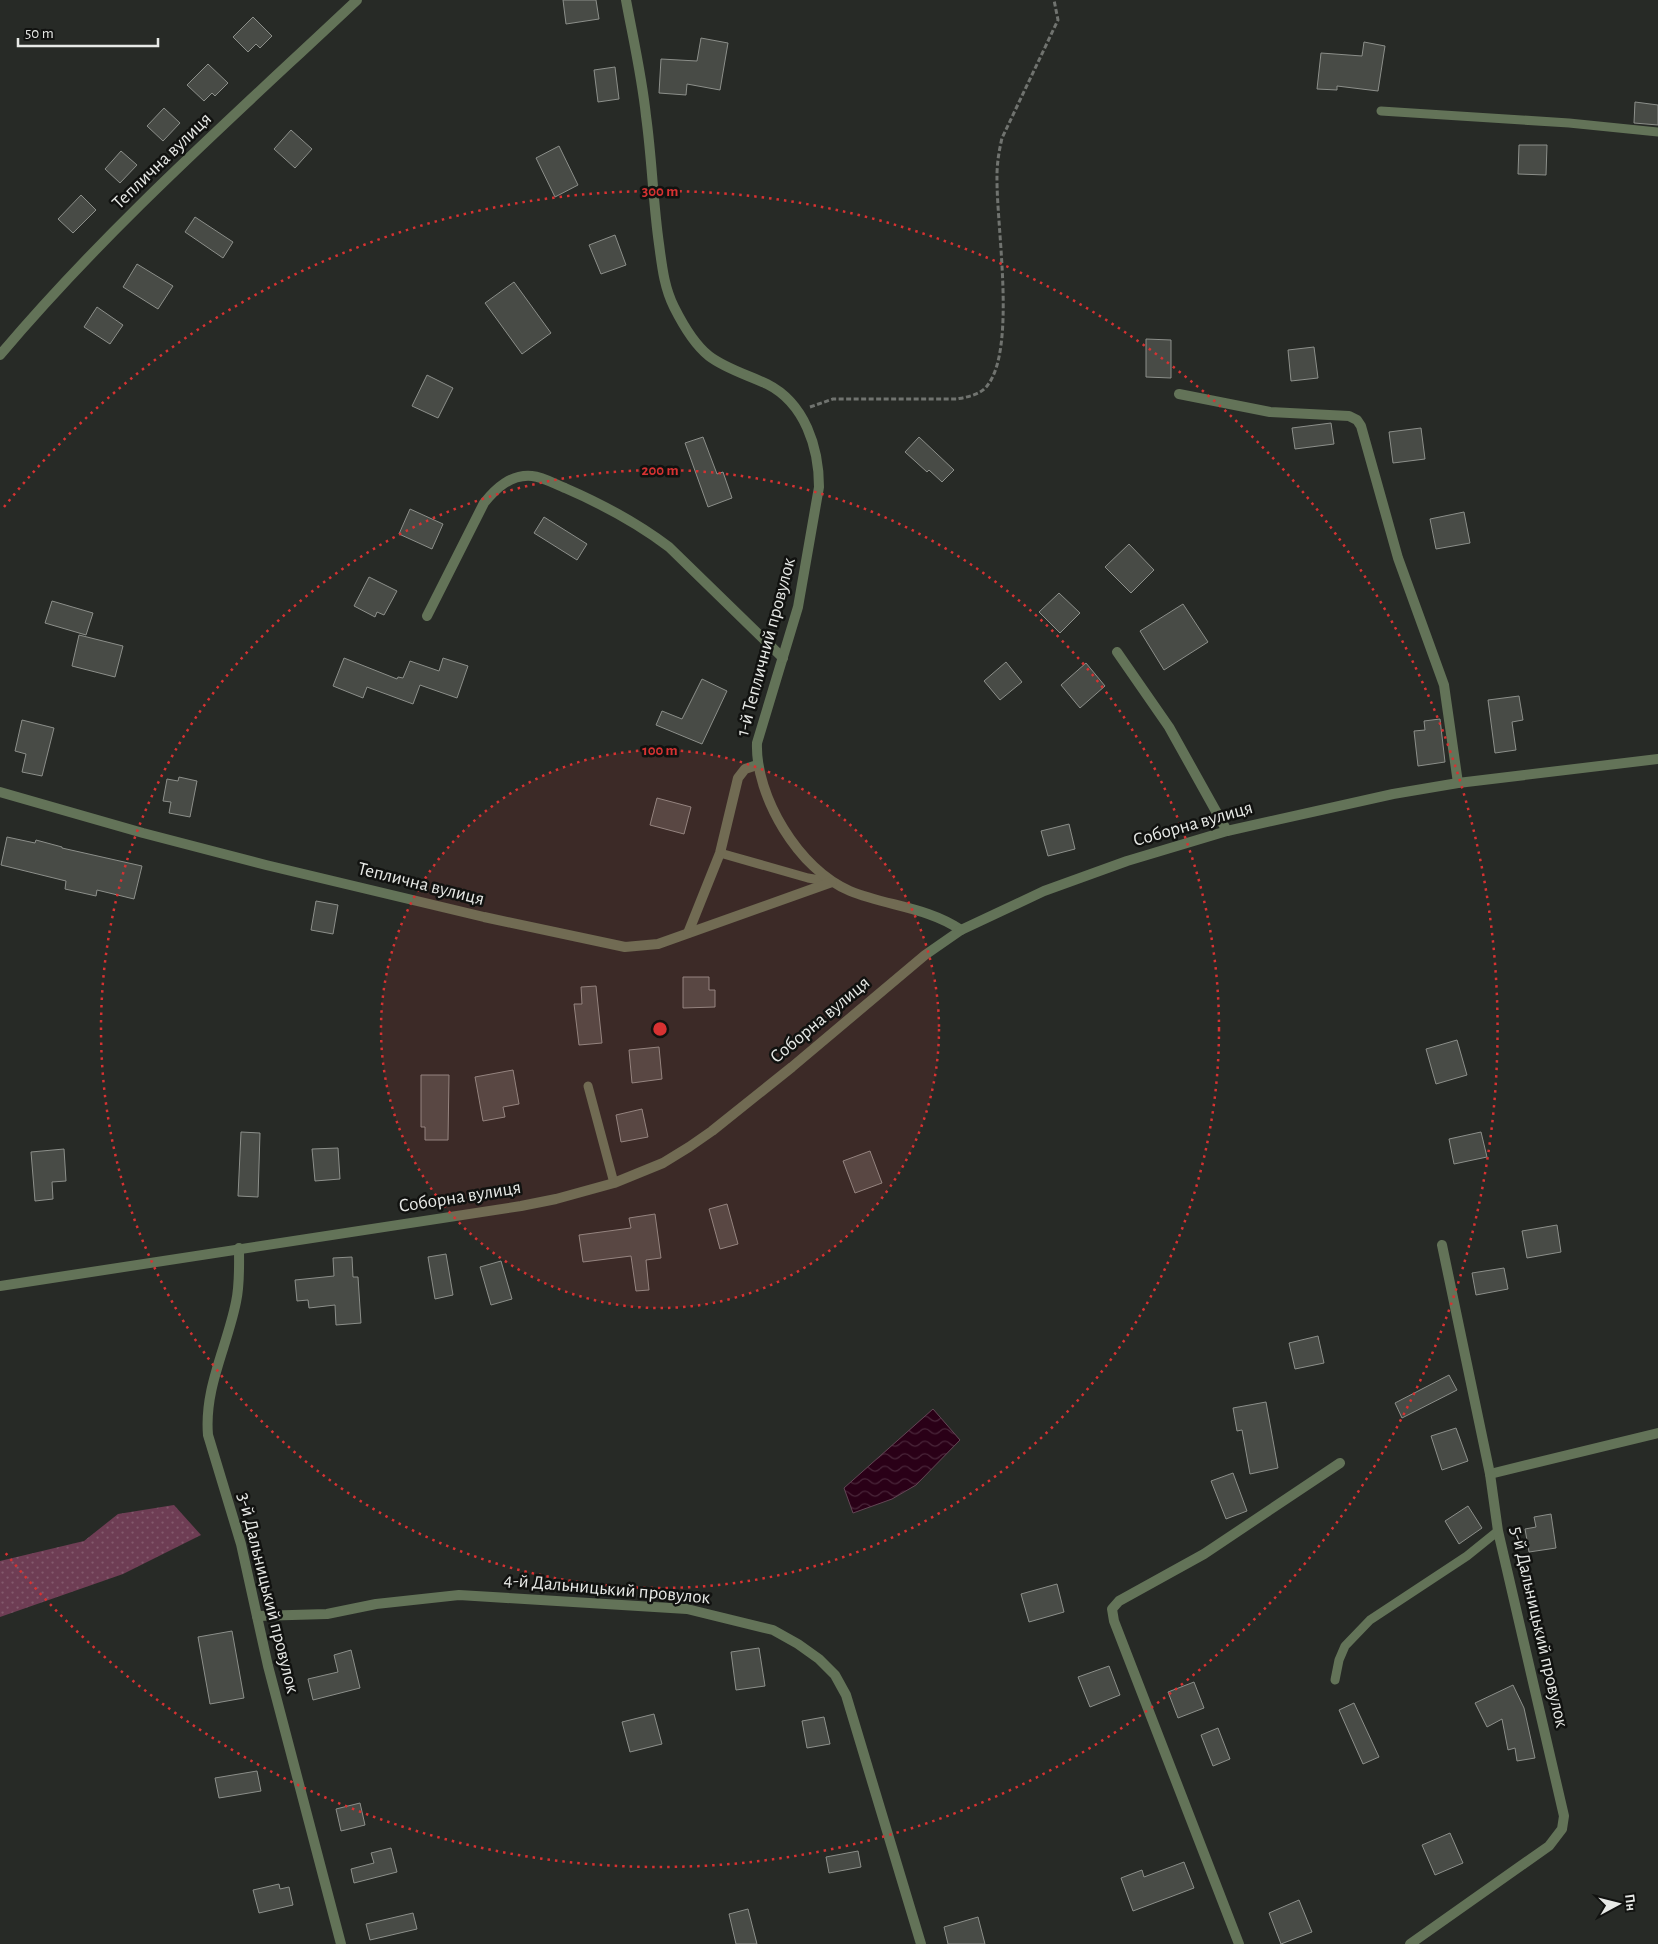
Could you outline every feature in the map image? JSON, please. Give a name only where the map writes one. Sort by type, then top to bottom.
[{"type":"street","name":"Теплична вулиця","points":[[0,355],[42,306],[184,162],[357,0]]},
{"type":"street","name":"1-й Тепличний провулок","points":[[626,0],[646,115],[656,218],[667,290],[674,307],[699,346],[708,355],[769,385],[798,412],[808,428],[819,468],[819,487],[806,568],[783,658],[759,733],[756,765],[769,801],[790,837],[815,867],[832,882],[873,898],[931,913],[961,930]]},
{"type":"street","points":[[1179,394],[1270,412],[1349,416],[1357,420],[1361,426],[1398,558],[1444,685],[1458,783]]},
{"type":"street","points":[[427,616],[484,503],[496,488],[507,481],[532,476],[610,508],[653,534],[669,547],[783,658]]},
{"type":"street","points":[[1118,652],[1169,727],[1227,831]]},
{"type":"street","name":"Соборна вулиця","points":[[0,1286],[521,1206],[556,1199],[614,1183],[663,1163],[712,1131],[925,955],[961,930],[997,911],[1086,875],[1227,831],[1393,794],[1458,783],[1658,759]]},
{"type":"street","points":[[688,933],[720,853],[738,778],[745,768],[756,765]]},
{"type":"street","name":"Теплична вулиця","points":[[0,792],[143,833],[256,862],[601,943],[640,947],[658,944],[832,882]]},
{"type":"street","name":"5-й Дальницький провулок","points":[[1410,1944],[1549,1846],[1562,1828],[1563,1804],[1498,1531],[1490,1474],[1442,1244]]},
{"type":"street","name":"3-й Дальницький провулок","points":[[239,1248],[240,1281],[236,1303],[209,1396],[206,1416],[208,1435],[241,1544],[257,1616],[342,1944]]},
{"type":"street","points":[[1490,1474],[1658,1433]]},
{"type":"street","points":[[1240,1944],[1114,1621],[1112,1609],[1119,1601],[1204,1554],[1340,1463]]},
{"type":"street","name":"4-й Дальницький провулок","points":[[257,1616],[327,1614],[376,1604],[459,1595],[687,1609],[773,1630],[819,1658],[836,1675],[846,1695],[921,1944]]},
{"type":"lane","points":[[1381,111],[1569,123],[1658,132]]},
{"type":"lane","points":[[720,853],[808,878],[832,882]]},
{"type":"lane","points":[[588,1086],[614,1183]]},
{"type":"lane","points":[[1335,1680],[1338,1660],[1345,1646],[1370,1620],[1467,1556],[1498,1531]]},
{"type":"path","points":[[798,412],[833,399],[957,399],[974,396],[986,388],[996,372],[1003,294],[997,177],[998,156],[1002,138],[1058,20],[1054,0]]},
{"type":"shaded area","points":[[174,1505],[201,1535],[123,1574],[0,1617],[0,1561],[84,1541],[118,1514]]},
{"type":"water","points":[[933,1409],[960,1440],[916,1485],[892,1499],[853,1513],[844,1488]]},
{"type":"building","points":[[563,0],[596,0],[599,19],[566,24]]},
{"type":"building","points":[[253,17],[272,36],[260,48],[256,44],[248,52],[233,37]]},
{"type":"building","points":[[701,38],[728,43],[720,90],[687,84],[686,95],[659,93],[661,59],[697,61]]},
{"type":"building","points":[[1364,42],[1385,46],[1378,91],[1337,86],[1337,90],[1317,89],[1321,53],[1362,56]]},
{"type":"building","points":[[208,64],[228,83],[215,96],[212,93],[204,101],[187,85]]},
{"type":"building","points":[[615,67],[619,99],[598,102],[594,70]]},
{"type":"building","points":[[1635,102],[1658,105],[1658,125],[1634,123]]},
{"type":"building","points":[[164,108],[180,123],[163,141],[147,126]]},
{"type":"building","points":[[291,130],[312,149],[295,168],[274,149]]},
{"type":"building","points":[[1519,145],[1547,145],[1546,175],[1518,174]]},
{"type":"building","points":[[559,146],[578,185],[555,197],[536,158]]},
{"type":"building","points":[[121,151],[137,165],[120,183],[105,169]]},
{"type":"building","points":[[81,195],[96,210],[73,233],[58,219]]},
{"type":"building","points":[[195,217],[233,242],[223,258],[185,232]]},
{"type":"building","points":[[615,235],[626,265],[601,274],[589,245]]},
{"type":"building","points":[[137,264],[173,286],[158,309],[123,287]]},
{"type":"building","points":[[514,282],[551,333],[522,354],[485,303]]},
{"type":"building","points":[[97,307],[123,325],[110,344],[84,327]]},
{"type":"building","points":[[1146,339],[1171,340],[1171,378],[1146,377]]},
{"type":"building","points":[[1314,347],[1318,378],[1291,381],[1288,350]]},
{"type":"building","points":[[427,375],[453,388],[438,418],[412,406]]},
{"type":"building","points":[[1331,423],[1334,444],[1295,449],[1292,428]]},
{"type":"building","points":[[1421,428],[1425,459],[1393,463],[1389,432]]},
{"type":"building","points":[[703,437],[717,474],[723,472],[732,498],[708,507],[685,443]]},
{"type":"building","points":[[919,437],[954,470],[942,482],[929,470],[927,472],[905,452]]},
{"type":"building","points":[[410,509],[443,524],[432,549],[399,534]]},
{"type":"building","points":[[1464,512],[1470,543],[1436,549],[1430,519]]},
{"type":"building","points":[[544,517],[587,544],[577,560],[534,533]]},
{"type":"building","points":[[1129,544],[1154,570],[1131,593],[1105,567]]},
{"type":"building","points":[[369,577],[397,591],[384,615],[377,612],[375,617],[354,606]]},
{"type":"building","points":[[1059,593],[1080,613],[1060,633],[1039,612]]},
{"type":"building","points":[[52,601],[93,613],[86,635],[45,623]]},
{"type":"building","points":[[1183,604],[1208,642],[1164,670],[1140,631]]},
{"type":"building","points":[[79,635],[123,646],[115,677],[72,666]]},
{"type":"building","points":[[344,658],[397,679],[398,677],[403,678],[410,661],[439,671],[443,658],[468,666],[457,698],[420,685],[413,704],[367,687],[363,698],[333,686]]},
{"type":"building","points":[[1006,662],[1022,682],[1000,700],[984,681]]},
{"type":"building","points":[[1086,663],[1105,686],[1080,708],[1061,685]]},
{"type":"building","points":[[702,679],[727,691],[702,744],[656,725],[662,711],[682,719]]},
{"type":"building","points":[[1519,696],[1523,720],[1512,722],[1516,750],[1495,753],[1488,700]]},
{"type":"building","points":[[1440,719],[1445,762],[1418,766],[1414,731],[1425,730],[1424,721]]},
{"type":"building","points":[[22,720],[54,728],[42,776],[22,772],[26,754],[15,751]]},
{"type":"building","points":[[179,777],[197,781],[190,817],[169,813],[171,802],[163,801],[167,779],[178,781]]},
{"type":"building","points":[[657,798],[691,807],[684,834],[650,825]]},
{"type":"building","points":[[1069,824],[1075,849],[1048,856],[1041,831]]},
{"type":"building","points":[[7,837],[35,843],[36,840],[62,848],[142,866],[134,899],[97,890],[96,896],[65,889],[66,881],[1,865]]},
{"type":"building","points":[[316,901],[338,905],[333,934],[311,930]]},
{"type":"building","points":[[683,977],[709,977],[709,990],[715,990],[715,1007],[683,1008]]},
{"type":"building","points":[[596,986],[602,1043],[579,1045],[574,1004],[582,1004],[581,987]]},
{"type":"building","points":[[1457,1040],[1467,1075],[1436,1084],[1426,1049]]},
{"type":"building","points":[[659,1047],[662,1079],[632,1083],[629,1050]]},
{"type":"building","points":[[513,1070],[519,1104],[503,1107],[505,1117],[483,1121],[475,1077]]},
{"type":"building","points":[[421,1075],[449,1075],[448,1140],[425,1140],[425,1127],[421,1127]]},
{"type":"building","points":[[642,1109],[648,1137],[621,1142],[616,1115]]},
{"type":"building","points":[[241,1132],[260,1133],[258,1197],[238,1196]]},
{"type":"building","points":[[1481,1132],[1487,1157],[1454,1164],[1449,1139]]},
{"type":"building","points":[[338,1148],[340,1179],[315,1181],[312,1149]]},
{"type":"building","points":[[64,1149],[66,1181],[52,1182],[53,1199],[35,1201],[31,1152]]},
{"type":"building","points":[[870,1151],[882,1183],[855,1193],[843,1161]]},
{"type":"building","points":[[727,1204],[738,1244],[720,1249],[709,1209]]},
{"type":"building","points":[[655,1214],[661,1258],[646,1260],[649,1290],[636,1291],[631,1256],[583,1262],[579,1235],[631,1228],[629,1218]]},
{"type":"building","points":[[1557,1225],[1561,1252],[1527,1258],[1522,1231]]},
{"type":"building","points":[[446,1254],[453,1295],[435,1299],[428,1257]]},
{"type":"building","points":[[352,1257],[353,1277],[358,1277],[361,1323],[336,1325],[335,1305],[309,1308],[308,1300],[297,1301],[295,1280],[334,1276],[333,1258]]},
{"type":"building","points":[[501,1261],[512,1299],[491,1305],[480,1267]]},
{"type":"building","points":[[1504,1268],[1508,1289],[1476,1295],[1472,1273]]},
{"type":"building","points":[[1318,1336],[1324,1363],[1295,1369],[1289,1343]]},
{"type":"building","points":[[1449,1375],[1457,1390],[1402,1418],[1395,1403]]},
{"type":"building","points":[[1266,1402],[1278,1468],[1250,1474],[1242,1430],[1237,1431],[1233,1408]]},
{"type":"building","points":[[1456,1428],[1468,1461],[1442,1470],[1431,1436]]},
{"type":"building","points":[[1233,1473],[1247,1511],[1226,1519],[1211,1481]]},
{"type":"building","points":[[1468,1506],[1482,1528],[1459,1544],[1445,1521]]},
{"type":"building","points":[[1551,1514],[1556,1548],[1529,1552],[1525,1529],[1536,1527],[1534,1517]]},
{"type":"building","points":[[1057,1584],[1064,1612],[1029,1622],[1021,1594]]},
{"type":"building","points":[[232,1631],[244,1698],[210,1704],[198,1637]]},
{"type":"building","points":[[759,1648],[765,1686],[736,1690],[731,1652]]},
{"type":"building","points":[[351,1650],[360,1688],[313,1700],[308,1679],[338,1672],[334,1655]]},
{"type":"building","points":[[1109,1666],[1120,1695],[1090,1707],[1078,1677]]},
{"type":"building","points":[[1194,1682],[1204,1708],[1178,1718],[1168,1692]]},
{"type":"building","points":[[1513,1685],[1524,1708],[1535,1758],[1517,1761],[1515,1748],[1508,1750],[1502,1719],[1487,1727],[1475,1703]]},
{"type":"building","points":[[1354,1703],[1379,1757],[1363,1764],[1339,1710]]},
{"type":"building","points":[[654,1714],[662,1744],[630,1752],[622,1722]]},
{"type":"building","points":[[824,1717],[830,1744],[807,1748],[802,1721]]},
{"type":"building","points":[[1218,1728],[1230,1759],[1213,1766],[1201,1735]]},
{"type":"building","points":[[257,1771],[261,1791],[219,1798],[215,1778]]},
{"type":"building","points":[[360,1803],[365,1825],[341,1831],[336,1809]]},
{"type":"building","points":[[1450,1833],[1463,1863],[1435,1875],[1422,1845]]},
{"type":"building","points":[[391,1848],[397,1872],[354,1883],[351,1869],[374,1863],[371,1853]]},
{"type":"building","points":[[858,1851],[861,1867],[829,1873],[826,1857]]},
{"type":"building","points":[[1184,1862],[1194,1888],[1133,1911],[1121,1878],[1142,1870],[1144,1877]]},
{"type":"building","points":[[279,1884],[280,1889],[289,1887],[293,1905],[259,1913],[253,1890]]},
{"type":"building","points":[[1299,1900],[1312,1932],[1281,1944],[1269,1913]]},
{"type":"building","points":[[748,1909],[757,1944],[736,1944],[729,1914]]},
{"type":"building","points":[[413,1913],[417,1929],[370,1940],[366,1924]]},
{"type":"building","points":[[978,1917],[985,1944],[948,1944],[944,1927]]}]
